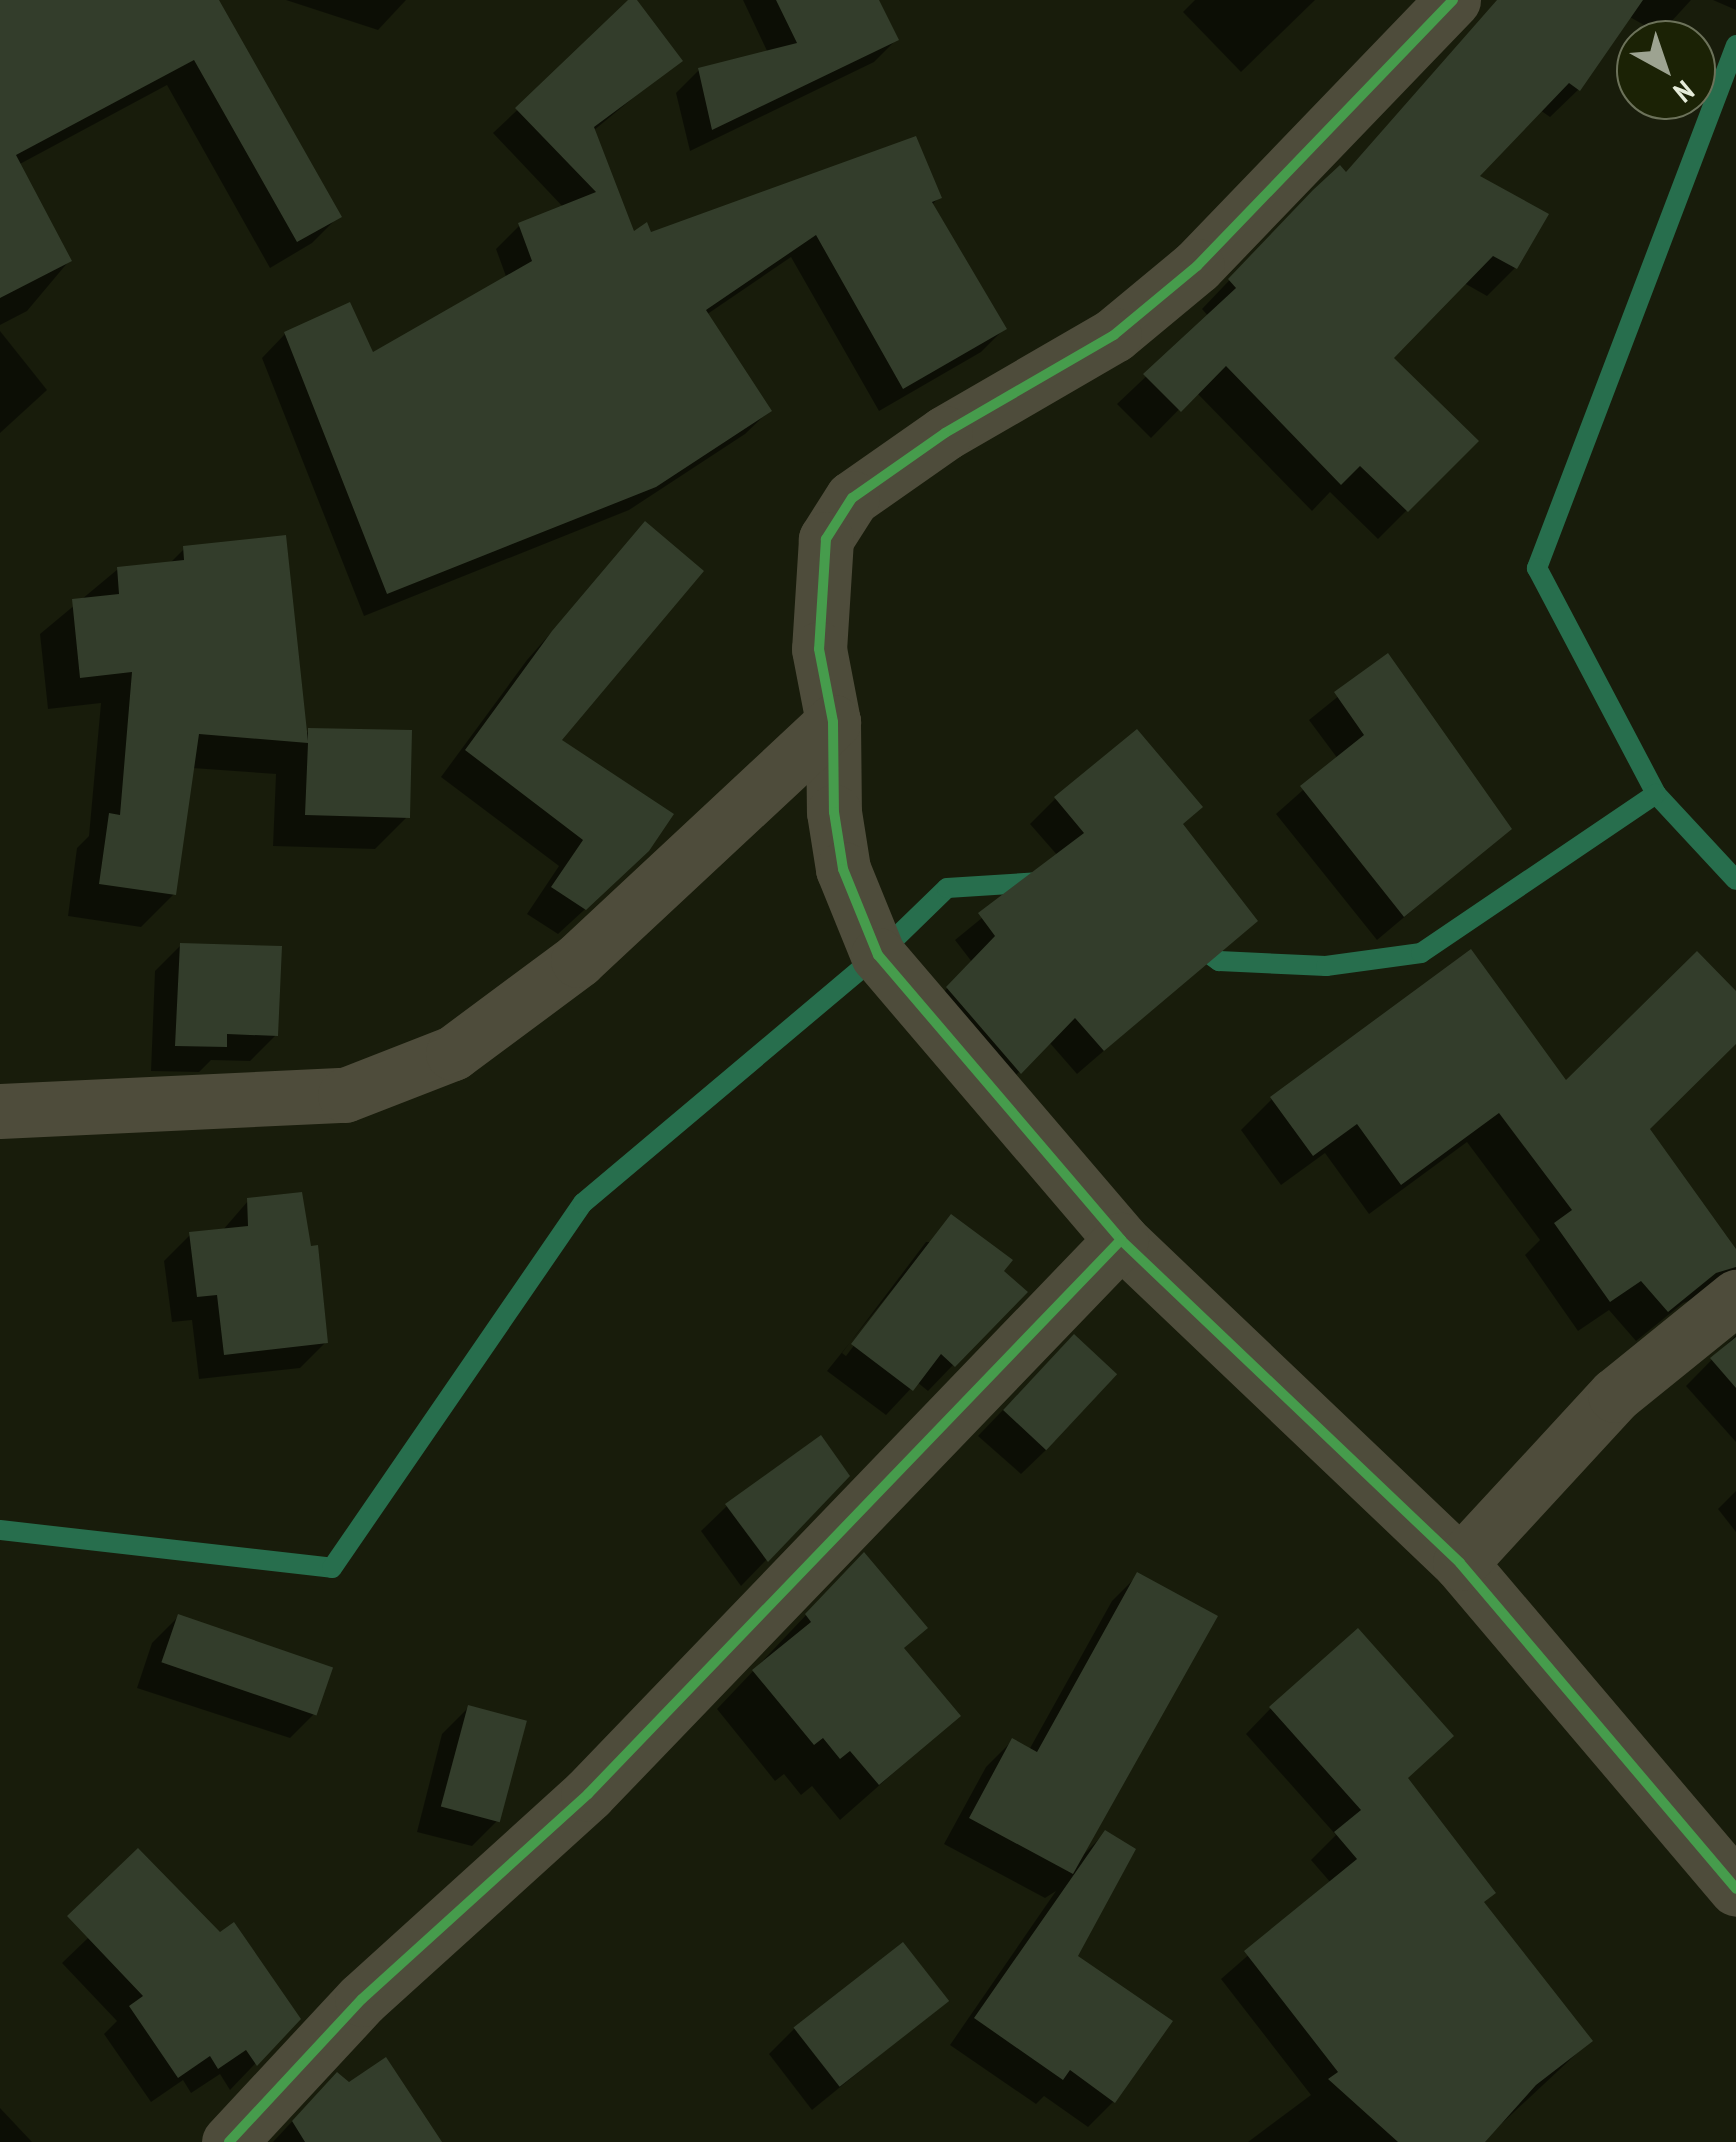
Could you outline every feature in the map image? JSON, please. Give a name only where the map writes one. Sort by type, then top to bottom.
[{"type":"street","points":[[1452,0],[1196,266],[1114,334],[945,434],[852,498],[826,539],[819,649],[833,722],[834,812],[844,869],[878,954],[1121,1240],[1460,1562],[1736,1889]]},
{"type":"street","points":[[0,1111],[344,1094],[452,1053],[578,960],[833,722]]},
{"type":"street","points":[[229,2142],[362,1999],[588,1794],[1121,1240]]},
{"type":"street","points":[[1460,1562],[1615,1395],[1736,1297]]},
{"type":"building","points":[[0,0],[219,0],[342,217],[297,242],[194,60],[16,155],[72,261],[0,298]]},
{"type":"building","points":[[628,0],[637,0],[683,61],[594,127],[634,231],[647,222],[651,232],[916,136],[942,198],[932,202],[1007,329],[903,389],[816,235],[706,310],[772,411],[656,487],[387,594],[284,332],[350,302],[373,352],[532,261],[518,223],[596,192],[515,108]]},
{"type":"building","points":[[776,0],[879,0],[899,40],[712,130],[698,68],[797,43]]},
{"type":"building","points":[[1497,0],[1643,0],[1629,20],[1616,20],[1616,39],[1580,91],[1569,83],[1480,176],[1549,214],[1517,269],[1493,256],[1394,358],[1479,441],[1408,512],[1360,466],[1341,485],[1226,366],[1181,412],[1143,374],[1236,288],[1228,279],[1313,190],[1340,165],[1346,172]]},
{"type":"building","points":[[645,521],[704,571],[562,740],[674,814],[649,851],[586,910],[551,887],[583,840],[465,750],[552,631]]},
{"type":"building","points":[[286,535],[308,741],[308,728],[412,730],[410,818],[305,815],[308,743],[199,734],[176,895],[99,884],[109,813],[120,815],[132,672],[80,678],[72,599],[119,594],[117,567],[184,560],[183,546]]},
{"type":"building","points":[[1388,653],[1512,829],[1404,917],[1300,786],[1364,735],[1334,692]]},
{"type":"building","points":[[1137,729],[1203,807],[1183,824],[1258,921],[1104,1051],[1075,1018],[1021,1074],[946,987],[995,936],[978,913],[1084,833],[1054,797]]},
{"type":"building","points":[[180,943],[282,946],[278,1036],[227,1034],[227,1047],[175,1046]]},
{"type":"building","points":[[1471,949],[1566,1080],[1697,951],[1736,991],[1736,1044],[1650,1129],[1736,1249],[1736,1267],[1716,1273],[1668,1312],[1641,1281],[1610,1302],[1554,1223],[1572,1210],[1499,1113],[1401,1185],[1357,1124],[1313,1156],[1270,1097]]},
{"type":"building","points":[[302,1192],[311,1246],[318,1245],[328,1343],[224,1355],[217,1295],[197,1297],[189,1232],[248,1226],[247,1198]]},
{"type":"building","points":[[951,1214],[1013,1260],[1004,1271],[1028,1292],[955,1367],[941,1354],[913,1391],[851,1344]]},
{"type":"building","points":[[1074,1334],[1117,1374],[1046,1450],[1003,1410]]},
{"type":"building","points":[[1736,1337],[1736,1388],[1710,1358]]},
{"type":"building","points":[[821,1435],[850,1476],[768,1562],[725,1504]]},
{"type":"building","points":[[864,1552],[928,1628],[904,1648],[961,1716],[879,1785],[850,1751],[840,1759],[823,1738],[814,1745],[752,1670],[811,1622],[805,1614]]},
{"type":"building","points":[[1137,1572],[1218,1616],[1073,1874],[969,1818],[1012,1738],[1037,1752]]},
{"type":"building","points":[[178,1614],[333,1667],[316,1716],[161,1662]]},
{"type":"building","points":[[1358,1628],[1454,1736],[1408,1778],[1496,1893],[1484,1902],[1593,2041],[1536,2085],[1485,2142],[1398,2142],[1328,2079],[1338,2072],[1244,1951],[1357,1859],[1334,1832],[1361,1810],[1269,1707]]},
{"type":"building","points":[[468,1705],[527,1721],[500,1822],[441,1806]]},
{"type":"building","points":[[1105,1830],[1136,1849],[1078,1956],[1173,2021],[1115,2103],[1070,2070],[1063,2080],[974,2018]]},
{"type":"building","points":[[138,1848],[220,1932],[234,1922],[301,2019],[257,2066],[246,2050],[218,2069],[210,2056],[178,2078],[129,2006],[143,1996],[67,1916]]},
{"type":"building","points":[[903,1942],[949,2001],[840,2087],[793,2028]]},
{"type":"building","points":[[386,2057],[442,2142],[305,2142],[292,2121],[337,2072],[349,2082]]},
{"type":"waterway","points":[[1736,45],[1537,568],[1656,794],[1736,880]]},
{"type":"waterway","points":[[1194,943],[1219,961],[1326,966],[1421,953],[1656,794]]},
{"type":"waterway","points":[[0,1530],[332,1568],[583,1203],[878,955],[947,888],[1041,882]]},
{"type":"cycle path","points":[[1453,0],[1197,266],[1114,335],[945,433],[852,498],[826,539],[819,649],[833,722],[834,812],[843,869],[878,955],[1121,1240],[1460,1563],[1736,1889]]},
{"type":"cycle path","points":[[229,2142],[362,1999],[588,1794],[1121,1240]]}]
